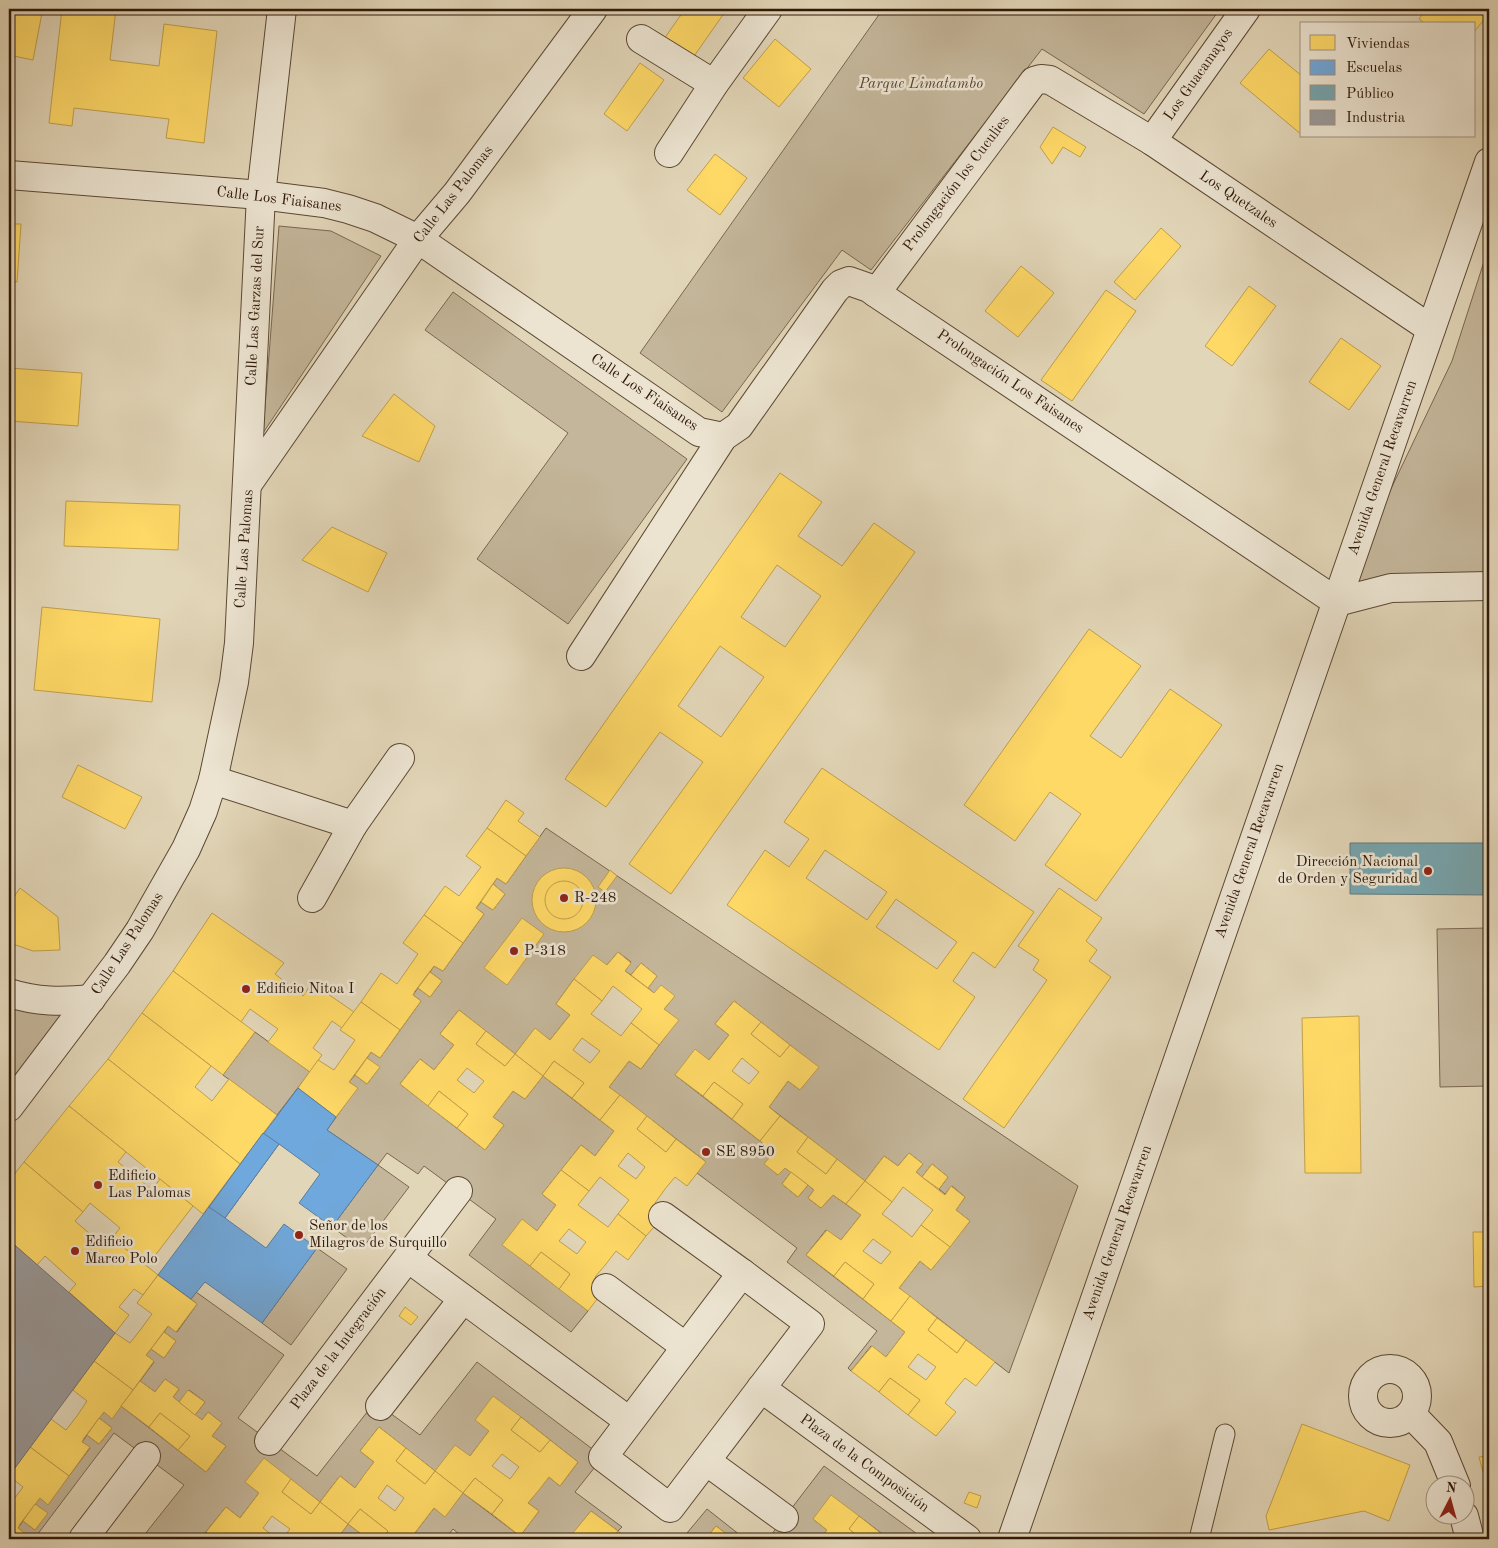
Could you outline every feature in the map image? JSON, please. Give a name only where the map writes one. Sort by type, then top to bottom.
[{"type":"street","name":"Calle Las Garzas del Sur","points":[[247,485],[262,195],[282,9]]},
{"type":"street","name":"Calle Las Palomas","points":[[9,1107],[117,964],[140,930],[186,849],[203,811],[213,780],[234,682],[239,643],[247,485],[418,239],[457,193],[593,9]]},
{"type":"street","points":[[668,153],[714,84],[768,9]]},
{"type":"street","name":"Los Guacamayos","points":[[1152,141],[1246,9]]},
{"type":"street","points":[[641,39],[714,84]]},
{"type":"street","name":"Los Quetzales","points":[[1041,79],[1050,80],[1152,141],[1431,329]]},
{"type":"street","name":"Prolongación los Cuculies","points":[[876,293],[1034,82],[1041,79]]},
{"type":"street","name":"Avenida General Recavarren","points":[[1012,1539],[1489,162]]},
{"type":"street","name":"Calle Los Fiaisanes","points":[[9,176],[262,195],[324,203],[375,218],[418,239],[699,432],[723,437]]},
{"type":"street","name":"Prolongación Los Faisanes","points":[[581,656],[723,437],[739,426],[835,290],[840,284],[849,281],[869,288],[1337,602]]},
{"type":"street","points":[[1337,602],[1391,588],[1489,586]]},
{"type":"street","points":[[312,898],[353,825],[400,758]]},
{"type":"street","points":[[213,780],[353,825]]},
{"type":"street","points":[[9,993],[49,1002],[91,999]]},
{"type":"street","name":"Plaza de la Integración","points":[[269,1440],[458,1191]]},
{"type":"street","points":[[663,1216],[742,1274],[810,1324],[670,1508],[603,1457],[742,1274]]},
{"type":"street","points":[[408,1258],[629,1421]]},
{"type":"street","points":[[606,1288],[686,1347]]},
{"type":"street","points":[[380,1406],[463,1299]]},
{"type":"street","name":"Plaza de la Composición","points":[[761,1388],[967,1539]]},
{"type":"street","points":[[1411,1414],[1438,1442],[1452,1476]]},
{"type":"street","points":[[83,1539],[146,1456]]},
{"type":"street","points":[[706,1461],[784,1518]]},
{"type":"street","points":[[1467,1526],[1470,1539]]},
{"type":"lane","points":[[1199,1539],[1225,1434]]},
{"type":"green space","name":"Parque Limatambo","points":[[883,9],[1220,9],[1144,114],[1042,49],[871,270],[842,250],[722,412],[640,353]]},
{"type":"green space","points":[[279,226],[331,231],[381,256],[263,433]]},
{"type":"green space","points":[[1489,246],[1489,586],[1337,602],[1452,361]]},
{"type":"green space","points":[[453,292],[687,459],[568,624],[477,559],[568,433],[425,330]]},
{"type":"green space","points":[[546,828],[1078,1186],[1009,1373],[899,1288],[920,1261],[931,1270],[970,1221],[956,1210],[965,1197],[952,1186],[945,1194],[939,1189],[948,1177],[932,1164],[922,1177],[916,1172],[923,1164],[909,1153],[898,1166],[884,1156],[865,1181],[769,1107],[788,1081],[800,1090],[818,1067],[734,1001],[715,1024],[729,1035],[709,1060],[675,1075],[774,1152],[765,1164],[778,1175],[785,1168],[791,1172],[782,1184],[798,1197],[808,1185],[814,1190],[808,1198],[821,1208],[833,1195],[861,1215],[841,1240],[826,1230],[806,1255],[905,1332],[886,1357],[871,1346],[851,1371],[848,1368],[877,1331],[787,1262],[797,1248],[697,1173],[705,1161],[609,1087],[629,1061],[641,1069],[678,1020],[664,1009],[674,997],[654,993],[648,988],[657,976],[641,963],[631,975],[625,971],[631,962],[618,952],[607,965],[574,979],[556,1004],[570,1015],[550,1040],[535,1029],[515,1054],[459,1010],[440,1034],[454,1045],[434,1070],[420,1059],[400,1084],[485,1150],[504,1125],[493,1117],[513,1091],[525,1099],[543,1076],[614,1131],[595,1156],[581,1145],[542,1194],[556,1205],[537,1231],[522,1220],[503,1245],[588,1311],[571,1332],[469,1255],[496,1219],[424,1166],[418,1174],[387,1153],[378,1165],[327,1130],[357,1088],[349,1082],[355,1075],[367,1084],[379,1068],[367,1058],[371,1052],[380,1058],[421,1001],[413,995],[418,988],[430,997],[442,981],[430,972],[434,966],[443,971],[484,914],[476,908],[481,902],[493,910],[505,894],[493,884],[497,878],[506,884]]},
{"type":"green space","points":[[1489,928],[1489,1086],[1440,1087],[1437,929]]},
{"type":"green space","points":[[9,993],[91,999],[9,1107]]},
{"type":"green space","points":[[255,1032],[310,1072],[277,1115],[223,1075]]},
{"type":"green space","points":[[378,1165],[409,1187],[362,1249],[332,1227]]},
{"type":"green space","points":[[317,1248],[347,1269],[291,1345],[262,1323]]},
{"type":"green space","points":[[196,1292],[284,1355],[238,1418],[317,1476],[375,1402],[420,1435],[477,1362],[603,1457],[575,1492],[622,1527],[618,1531],[591,1511],[573,1534],[579,1539],[465,1539],[453,1529],[445,1539],[421,1539],[414,1534],[434,1508],[445,1516],[463,1493],[520,1536],[539,1511],[528,1503],[549,1477],[560,1486],[578,1462],[521,1417],[489,1431],[470,1456],[435,1471],[379,1427],[360,1451],[374,1462],[355,1488],[340,1476],[320,1502],[264,1459],[246,1482],[259,1493],[240,1518],[226,1507],[200,1539],[141,1539],[184,1485],[114,1433],[34,1539],[21,1539],[25,1534],[18,1528],[23,1521],[35,1530],[47,1513],[35,1504],[40,1498],[48,1504],[90,1448],[82,1442],[87,1435],[99,1444],[112,1428],[99,1418],[104,1412],[112,1418],[121,1406],[206,1472],[226,1446],[212,1436],[222,1423],[208,1412],[202,1420],[195,1415],[205,1402],[189,1390],[179,1402],[173,1397],[179,1389],[165,1379],[155,1392],[140,1381],[154,1362],[146,1355],[151,1349],[164,1358],[176,1341],[164,1332],[168,1326],[177,1332],[197,1304],[191,1299]]},
{"type":"green space","points":[[824,1466],[924,1539],[889,1539],[859,1516],[813,1519],[827,1530],[820,1539],[768,1539]]},
{"type":"green space","points":[[707,1509],[745,1539],[733,1539],[716,1526],[706,1539],[682,1539]]},
{"type":"green space","points":[[348,1524],[368,1539],[337,1539]]},
{"type":"building: Viviendas","points":[[9,9],[42,13],[33,60],[9,55]]},
{"type":"building: Viviendas","points":[[62,9],[116,9],[110,60],[159,66],[164,24],[217,31],[204,143],[166,138],[169,119],[74,108],[72,126],[49,123]]},
{"type":"building: Viviendas","points":[[685,9],[727,9],[692,59],[664,39]]},
{"type":"building: Viviendas","points":[[1427,9],[1475,9],[1486,17],[1476,30],[1476,22],[1423,22],[1419,19]]},
{"type":"building: Viviendas","points":[[775,39],[811,69],[779,107],[743,78]]},
{"type":"building: Viviendas","points":[[1269,49],[1300,74],[1300,133],[1240,83]]},
{"type":"building: Viviendas","points":[[640,63],[664,80],[627,131],[604,114]]},
{"type":"building: Viviendas","points":[[1053,127],[1086,147],[1080,157],[1063,147],[1052,164],[1040,147]]},
{"type":"building: Viviendas","points":[[715,154],[747,178],[720,215],[687,190]]},
{"type":"building: Viviendas","points":[[9,224],[21,224],[17,282],[9,281]]},
{"type":"building: Viviendas","points":[[1161,228],[1181,246],[1135,300],[1114,282]]},
{"type":"building: Viviendas","points":[[1021,266],[1054,293],[1018,337],[985,311]]},
{"type":"building: Viviendas","points":[[1249,286],[1276,306],[1232,366],[1205,346]]},
{"type":"building: Viviendas","points":[[1106,290],[1136,311],[1072,401],[1041,380]]},
{"type":"building: Viviendas","points":[[1341,338],[1381,366],[1349,410],[1309,382]]},
{"type":"building: Viviendas","points":[[9,368],[82,373],[78,426],[9,421]]},
{"type":"building: Viviendas","points":[[394,394],[435,426],[419,462],[362,436]]},
{"type":"building: Viviendas","points":[[780,473],[822,502],[798,536],[842,566],[874,523],[915,552],[671,894],[629,864],[703,762],[660,732],[606,807],[565,779]],"holes":[[[777,565],[821,596],[785,647],[741,617]],[[720,646],[764,677],[721,737],[678,706]]]},
{"type":"building: Viviendas","points":[[66,501],[180,505],[178,550],[64,546]]},
{"type":"building: Viviendas","points":[[332,527],[387,553],[368,592],[302,560]]},
{"type":"building: Viviendas","points":[[42,607],[160,619],[152,702],[34,690]]},
{"type":"building: Viviendas","points":[[1089,629],[1141,666],[1090,736],[1121,758],[1170,689],[1222,725],[1096,901],[1045,865],[1081,814],[1050,792],[1015,841],[964,805]]},
{"type":"building: Viviendas","points":[[78,765],[142,797],[125,829],[62,797]]},
{"type":"building: Viviendas","points":[[822,768],[1034,912],[995,968],[973,952],[953,981],[975,997],[939,1050],[727,905],[765,850],[789,867],[809,839],[784,822]],"holes":[[[825,850],[887,892],[867,920],[806,878]],[[896,899],[957,942],[937,969],[876,927]]]},
{"type":"building: Viviendas","points":[[506,800],[524,813],[518,821],[540,837],[526,856],[487,828]]},
{"type":"building: Viviendas","points":[[487,828],[526,856],[506,884],[497,878],[476,908],[484,914],[463,943],[424,915],[445,886],[459,896],[481,867],[466,856]]},
{"type":"building: Viviendas","name":"R-248","points":[[564,868],[576,871],[587,877],[593,888],[596,900],[593,912],[587,923],[576,929],[564,932],[552,929],[541,923],[535,912],[532,900],[535,888],[541,877],[552,871]]},
{"type":"building: Viviendas","points":[[610,870],[617,876],[605,892],[598,887]]},
{"type":"building: Viviendas","points":[[564,881],[577,887],[583,900],[577,913],[564,919],[551,913],[545,900],[551,887]]},
{"type":"building: Viviendas","points":[[493,884],[505,894],[493,910],[481,902]]},
{"type":"building: Viviendas","points":[[20,888],[58,917],[60,950],[33,951],[10,943],[9,904]]},
{"type":"building: Viviendas","points":[[1059,888],[1102,918],[1086,941],[1097,950],[1089,961],[1111,977],[1004,1128],[963,1099],[1047,980],[1033,970],[1039,960],[1018,946]]},
{"type":"building: Viviendas","name":"Edificio Nitoa I","points":[[212,913],[284,963],[275,974],[303,996],[312,983],[354,1012],[342,1028],[332,1021],[313,1048],[322,1055],[310,1072],[268,1042],[278,1029],[250,1009],[241,1022],[173,971]]},
{"type":"building: Viviendas","points":[[424,915],[463,943],[443,971],[434,966],[415,991],[413,995],[421,1001],[400,1030],[361,1002],[381,973],[397,984],[418,954],[403,943]]},
{"type":"building: Viviendas","name":"P-318","points":[[522,918],[544,934],[507,985],[484,968]]},
{"type":"building: Viviendas","points":[[618,952],[631,963],[625,971],[654,993],[661,985],[675,996],[664,1009],[679,1020],[659,1045],[631,1023],[642,1009],[613,986],[602,1001],[574,979],[593,955],[607,965]]},
{"type":"building: Viviendas","points":[[641,963],[657,976],[648,988],[631,975]]},
{"type":"building: Viviendas","points":[[173,971],[255,1032],[223,1075],[142,1013]]},
{"type":"building: Viviendas","points":[[430,972],[442,981],[430,997],[418,988]]},
{"type":"building: Viviendas","points":[[574,979],[602,1001],[591,1014],[621,1036],[631,1023],[659,1045],[641,1069],[629,1061],[609,1087],[620,1095],[600,1120],[572,1098],[584,1083],[554,1061],[543,1076],[515,1054],[535,1028],[550,1040],[570,1015],[556,1004]],"holes":[[[582,1038],[600,1051],[590,1063],[573,1050]]]},
{"type":"building: Viviendas","points":[[734,1001],[761,1022],[751,1034],[780,1057],[790,1045],[819,1067],[800,1090],[788,1081],[769,1107],[780,1116],[760,1141],[732,1119],[743,1104],[714,1082],[703,1096],[675,1075],[695,1049],[709,1060],[729,1035],[715,1024]],"holes":[[[742,1058],[759,1072],[749,1084],[732,1071]]]},
{"type":"building: Viviendas","points":[[361,1002],[400,1030],[380,1058],[371,1052],[349,1082],[358,1088],[336,1117],[298,1088],[318,1060],[334,1070],[355,1040],[340,1030]]},
{"type":"building: Viviendas","points":[[459,1010],[486,1031],[476,1044],[505,1066],[515,1054],[543,1076],[525,1099],[513,1091],[493,1117],[504,1125],[485,1150],[457,1128],[468,1114],[439,1091],[428,1106],[400,1084],[420,1059],[434,1070],[454,1045],[440,1034]],"holes":[[[467,1068],[484,1081],[474,1093],[457,1080]]]},
{"type":"building: Viviendas","points":[[142,1013],[211,1066],[195,1087],[212,1101],[229,1079],[277,1115],[240,1164],[108,1059]]},
{"type":"building: Viviendas","points":[[1359,1016],[1361,1173],[1305,1173],[1302,1018]]},
{"type":"building: Viviendas","points":[[761,1022],[790,1045],[780,1057],[751,1034]]},
{"type":"building: Viviendas","points":[[486,1031],[515,1054],[505,1066],[476,1044]]},
{"type":"building: Viviendas","points":[[367,1058],[380,1067],[367,1084],[355,1075]]},
{"type":"building: Viviendas","points":[[108,1059],[240,1164],[203,1214],[69,1106]]},
{"type":"building: Viviendas","points":[[554,1061],[584,1083],[572,1098],[543,1076]]},
{"type":"building: Viviendas","points":[[714,1082],[743,1104],[732,1119],[703,1096]]},
{"type":"building: Viviendas","points":[[439,1091],[468,1114],[457,1128],[428,1106]]},
{"type":"building: Viviendas","points":[[620,1095],[647,1116],[637,1129],[666,1152],[676,1139],[706,1162],[687,1186],[675,1177],[665,1189],[655,1203],[667,1212],[646,1236],[618,1214],[629,1200],[600,1177],[589,1191],[561,1170],[581,1145],[595,1156],[614,1131],[600,1120]],"holes":[[[628,1153],[645,1167],[636,1179],[618,1166]]]},
{"type":"building: Viviendas","name":"Edificio Las Palomas","points":[[69,1106],[126,1152],[118,1162],[152,1190],[160,1179],[193,1206],[147,1266],[112,1238],[120,1228],[90,1203],[83,1212],[24,1162]]},
{"type":"building: Viviendas","points":[[647,1116],[676,1139],[666,1152],[637,1129]]},
{"type":"building: Viviendas","points":[[780,1116],[808,1137],[797,1152],[826,1174],[837,1159],[865,1181],[846,1204],[833,1195],[821,1208],[808,1198],[814,1190],[808,1185],[785,1168],[778,1175],[764,1164],[774,1152],[760,1141]]},
{"type":"building: Viviendas","points":[[808,1137],[837,1159],[826,1174],[797,1152]]},
{"type":"building: Viviendas","name":"SE 8950","points":[[708,1146],[712,1149],[705,1158],[701,1155]]},
{"type":"building: Viviendas","points":[[909,1153],[923,1164],[916,1172],[922,1177],[945,1195],[951,1186],[965,1197],[956,1210],[970,1221],[950,1247],[921,1225],[933,1210],[903,1187],[892,1202],[865,1181],[884,1156],[898,1166]]},
{"type":"building: Viviendas","name":"Edificio Marco Polo","points":[[24,1162],[83,1212],[75,1221],[105,1247],[112,1238],[158,1275],[143,1295],[134,1289],[119,1307],[129,1315],[115,1333],[69,1292],[76,1284],[45,1256],[37,1265],[9,1240],[9,1181]]},
{"type":"building: Viviendas","points":[[932,1164],[948,1177],[939,1189],[922,1177]]},
{"type":"building: Viviendas","points":[[561,1170],[589,1191],[578,1205],[608,1227],[618,1214],[646,1236],[628,1260],[616,1251],[595,1277],[607,1286],[588,1311],[559,1289],[570,1274],[541,1252],[530,1266],[502,1245],[522,1219],[537,1231],[556,1205],[542,1194]],"holes":[[[569,1229],[586,1242],[577,1254],[559,1241]]]},
{"type":"building: Viviendas","points":[[791,1172],[808,1185],[798,1197],[782,1184]]},
{"type":"building: Viviendas","points":[[865,1181],[892,1202],[882,1214],[912,1237],[921,1225],[950,1247],[931,1270],[920,1261],[899,1288],[910,1296],[891,1321],[863,1299],[874,1284],[845,1262],[834,1276],[806,1255],[827,1230],[841,1240],[861,1215],[846,1204]],"holes":[[[873,1239],[891,1252],[881,1264],[863,1251]]]},
{"type":"building: Viviendas","points":[[1473,1232],[1489,1232],[1489,1286],[1474,1287]]},
{"type":"building: Viviendas","points":[[541,1252],[570,1274],[559,1289],[530,1266]]},
{"type":"building: Viviendas","points":[[845,1262],[874,1284],[863,1299],[834,1276]]},
{"type":"building: Viviendas","points":[[158,1275],[197,1304],[176,1332],[168,1326],[146,1355],[154,1361],[133,1390],[94,1361],[115,1333],[130,1343],[141,1329],[152,1314],[137,1303]]},
{"type":"building: Viviendas","points":[[910,1296],[937,1318],[928,1330],[957,1353],[966,1340],[995,1362],[976,1386],[965,1378],[955,1390],[945,1403],[956,1412],[936,1436],[908,1415],[920,1400],[890,1378],[879,1392],[851,1371],[872,1346],[886,1357],[905,1332],[891,1321]],"holes":[[[918,1354],[936,1367],[926,1380],[908,1367]]]},
{"type":"building: Viviendas","points":[[405,1307],[418,1317],[411,1325],[399,1316]]},
{"type":"building: Viviendas","points":[[937,1318],[966,1340],[957,1353],[928,1330]]},
{"type":"building: Viviendas","points":[[164,1332],[176,1341],[164,1358],[151,1349]]},
{"type":"building: Viviendas","points":[[94,1361],[133,1390],[112,1419],[104,1412],[84,1438],[82,1442],[90,1447],[69,1476],[30,1447],[51,1419],[66,1430],[77,1416],[87,1401],[73,1390]]},
{"type":"building: Viviendas","points":[[890,1378],[920,1400],[908,1415],[879,1392]]},
{"type":"building: Viviendas","points":[[165,1379],[179,1389],[173,1397],[202,1420],[208,1412],[222,1423],[212,1436],[226,1446],[206,1472],[178,1450],[190,1436],[160,1413],[149,1427],[121,1406],[140,1381],[155,1392]]},
{"type":"building: Viviendas","points":[[188,1390],[205,1402],[195,1415],[179,1402]]},
{"type":"building: Viviendas","points":[[493,1396],[521,1417],[511,1430],[540,1452],[550,1440],[578,1462],[560,1486],[549,1477],[528,1503],[539,1511],[520,1536],[492,1514],[503,1500],[475,1478],[463,1493],[435,1471],[455,1445],[470,1456],[489,1431],[475,1420]],"holes":[[[502,1454],[519,1467],[510,1479],[492,1466]]]},
{"type":"building: Viviendas","points":[[160,1413],[190,1436],[178,1450],[149,1427]]},
{"type":"building: Viviendas","points":[[521,1417],[550,1440],[540,1452],[511,1430]]},
{"type":"building: Viviendas","points":[[99,1418],[112,1428],[99,1444],[87,1435]]},
{"type":"building: Viviendas","points":[[1302,1424],[1410,1465],[1389,1521],[1364,1511],[1269,1530],[1266,1516]]},
{"type":"building: Viviendas","points":[[379,1427],[406,1448],[396,1461],[425,1484],[435,1471],[463,1493],[445,1517],[434,1508],[414,1534],[421,1539],[382,1539],[388,1531],[360,1509],[348,1524],[320,1502],[340,1476],[355,1488],[374,1462],[360,1451]],"holes":[[[387,1485],[404,1498],[395,1511],[378,1498]]]},
{"type":"building: Viviendas","points":[[30,1447],[69,1476],[48,1505],[40,1498],[20,1524],[18,1528],[26,1534],[21,1539],[9,1539],[9,1506],[23,1487],[9,1476]]},
{"type":"building: Viviendas","points":[[406,1448],[435,1471],[425,1484],[396,1461]]},
{"type":"building: Viviendas","points":[[1489,1456],[1489,1494],[1479,1457]]},
{"type":"building: Viviendas","points":[[264,1458],[291,1479],[282,1492],[311,1514],[320,1502],[348,1524],[337,1539],[282,1539],[290,1529],[272,1516],[263,1528],[277,1539],[214,1539],[206,1532],[226,1507],[240,1518],[259,1493],[245,1482]]},
{"type":"building: Viviendas","points":[[475,1478],[503,1500],[492,1514],[463,1493]]},
{"type":"building: Viviendas","points":[[291,1479],[320,1502],[311,1514],[282,1492]]},
{"type":"building: Viviendas","points":[[969,1492],[981,1496],[977,1508],[964,1503]]},
{"type":"building: Viviendas","points":[[831,1495],[859,1516],[849,1529],[862,1539],[820,1539],[827,1530],[813,1519]]},
{"type":"building: Viviendas","points":[[35,1504],[48,1513],[35,1530],[23,1521]]},
{"type":"building: Viviendas","points":[[360,1509],[388,1531],[382,1539],[368,1539],[348,1524]]},
{"type":"building: Viviendas","points":[[591,1511],[618,1531],[612,1539],[579,1539],[572,1534]]},
{"type":"building: Viviendas","points":[[859,1516],[888,1539],[862,1539],[849,1529]]},
{"type":"building: Viviendas","points":[[716,1526],[733,1539],[706,1539]]},
{"type":"building: Viviendas","points":[[618,1531],[629,1539],[612,1539]]},
{"type":"building: Viviendas","points":[[206,1532],[214,1539],[200,1539]]},
{"type":"building: Escuelas","points":[[298,1088],[336,1117],[327,1130],[378,1165],[332,1227],[299,1203],[320,1174],[279,1144],[225,1218],[266,1248],[284,1224],[317,1248],[262,1323],[205,1282],[191,1299],[158,1275]]},
{"type":"building: Escuelas","points":[[263,1133],[279,1144],[225,1218],[209,1207]]},
{"type":"building: Público","points":[[1350,843],[1489,843],[1489,895],[1350,894]]},
{"type":"building: Industria","points":[[9,1240],[115,1333],[9,1476]]},
{"type":"place","name":"Dirección Nacional de Orden y Seguridad","points":[[1428,871]]},
{"type":"place","name":"R-248","points":[[564,898]]},
{"type":"place","name":"P-318","points":[[514,951]]},
{"type":"place","name":"Edificio Nitoa I","points":[[246,989]]},
{"type":"place","name":"SE 8950","points":[[706,1152]]},
{"type":"place","name":"Edificio Las Palomas","points":[[98,1185]]},
{"type":"place","name":"Señor de los Milagros de Surquillo","points":[[299,1235]]},
{"type":"place","name":"Edificio Marco Polo","points":[[75,1251]]}]
